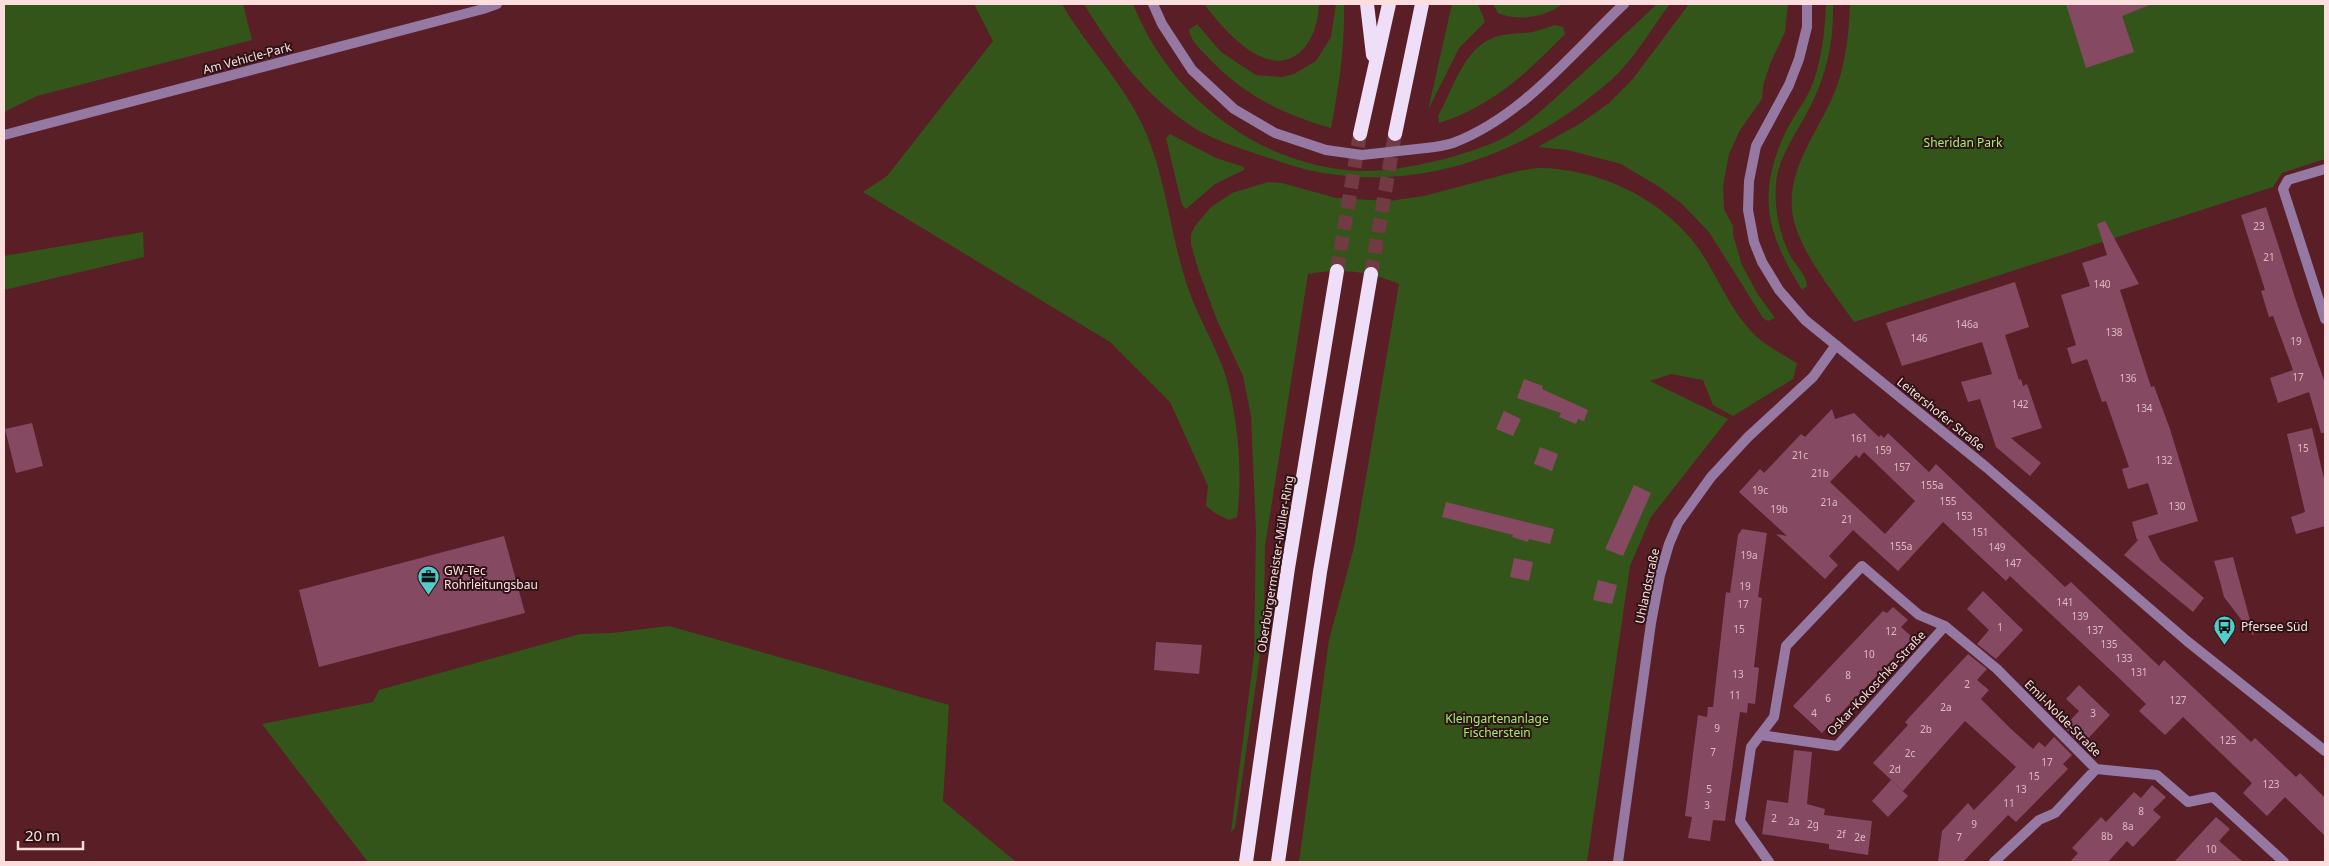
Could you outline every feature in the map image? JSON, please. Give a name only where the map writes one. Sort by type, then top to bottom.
[{"type":"highway","points":[[1367,4],[1374,65]]},
{"type":"highway","points":[[1360,134],[1389,4]]},
{"type":"highway","points":[[1395,134],[1422,4]]},
{"type":"highway","name":"Oberbürgermeister-Müller-Ring","points":[[1246,862],[1288,568],[1337,271]]},
{"type":"highway","points":[[1278,862],[1320,572],[1371,274]]},
{"type":"street","name":"Am Vehicle-Park","points":[[4,135],[496,4]]},
{"type":"street","points":[[1153,4],[1162,24],[1192,70],[1234,109],[1274,133],[1326,150],[1362,155],[1426,148],[1452,143],[1491,124],[1531,95],[1624,4]]},
{"type":"street","name":"Leitershofer Straße","points":[[1807,4],[1807,27],[1799,59],[1789,85],[1756,146],[1748,181],[1748,210],[1754,242],[1770,276],[1794,309],[1836,345],[1986,466],[2187,641],[2325,751]]},
{"type":"street","points":[[2325,169],[2288,180],[2283,189],[2325,319]]},
{"type":"street","name":"Uhlandstraße","points":[[1618,862],[1651,623],[1660,575],[1669,544],[1678,523],[1711,477],[1748,437],[1813,377],[1836,345]]},
{"type":"street","name":"Emil-Nolde-Straße","points":[[1760,735],[1774,718],[1786,646],[1862,566],[1919,615],[1945,626],[1997,669],[2096,769],[2157,775],[2188,802],[2213,797],[2284,862]]},
{"type":"street","name":"Oskar-Kokoschka-Straße","points":[[1760,735],[1837,746],[1945,626]]},
{"type":"street","points":[[1760,735],[1751,747],[1740,821],[1769,862]]},
{"type":"street","points":[[1994,862],[2039,820],[2055,813],[2096,769]]},
{"type":"green space","points":[[4,4],[243,4],[252,40],[37,96],[4,112]]},
{"type":"green space","points":[[974,4],[1062,4],[1122,90],[1140,120],[1156,161],[1182,270],[1189,291],[1225,374],[1229,390],[1238,445],[1239,500],[1237,517],[1229,520],[1206,506],[1208,486],[1170,402],[1110,342],[863,192],[887,176],[993,41]]},
{"type":"green space","points":[[1084,4],[1133,4],[1148,36],[1168,66],[1190,93],[1217,116],[1246,136],[1277,152],[1311,164],[1346,170],[1368,171],[1402,168],[1436,161],[1472,151],[1507,136],[1542,110],[1657,4],[1670,4],[1635,54],[1610,81],[1578,106],[1544,128],[1509,147],[1473,161],[1436,171],[1397,176],[1358,177],[1318,172],[1297,167],[1244,150],[1195,128],[1171,111],[1142,84],[1117,54]]},
{"type":"green space","points":[[1204,4],[1319,4],[1313,34],[1305,47],[1293,57],[1280,61],[1255,54],[1243,46]]},
{"type":"green space","points":[[1336,4],[1344,4],[1344,35],[1331,128],[1279,109],[1233,81],[1193,41],[1189,30],[1197,24],[1221,52],[1256,75],[1282,77],[1294,74],[1316,61],[1331,37]]},
{"type":"green space","points":[[1452,4],[1478,4],[1485,22],[1459,48],[1428,110]]},
{"type":"green space","points":[[1493,4],[1563,4],[1540,15],[1523,18],[1498,13]]},
{"type":"green space","points":[[1689,4],[1788,4],[1785,32],[1770,64],[1763,86],[1762,99],[1740,130],[1729,154],[1723,186],[1724,209],[1733,226],[1733,235],[1742,265],[1757,293],[1775,318],[1768,321],[1763,318],[1709,232],[1682,204],[1661,188],[1621,164],[1568,150],[1538,147],[1581,123],[1609,103],[1632,80]]},
{"type":"green space","points":[[1826,4],[1833,4],[1833,17],[1831,44],[1825,69],[1816,95],[1785,153],[1776,183],[1776,202],[1780,230],[1791,257],[1805,278],[1807,286],[1802,290],[1780,250],[1773,231],[1769,212],[1769,193],[1771,173],[1777,152],[1787,129],[1810,89],[1816,73],[1825,24]]},
{"type":"green space","name":"Sheridan Park","points":[[1850,4],[2325,4],[2325,159],[2282,173],[2273,187],[1854,322],[1807,253],[1796,228],[1792,209],[1792,190],[1803,155],[1830,103],[1843,66]]},
{"type":"green space","points":[[1555,25],[1563,27],[1565,34],[1523,75],[1475,108],[1439,123],[1438,116],[1460,71],[1475,50],[1484,42],[1495,37],[1533,32]]},
{"type":"green space","points":[[1170,134],[1216,158],[1244,167],[1244,170],[1215,184],[1186,209],[1182,205],[1166,138]]},
{"type":"green space","name":"Kleingartenanlage Fischerstein","points":[[1538,168],[1581,173],[1622,187],[1642,197],[1677,224],[1700,251],[1734,309],[1750,330],[1766,344],[1797,363],[1793,379],[1733,416],[1713,405],[1703,380],[1671,374],[1650,381],[1728,419],[1651,517],[1630,566],[1587,862],[1299,862],[1329,640],[1354,547],[1399,284],[1377,276],[1354,272],[1332,271],[1308,274],[1265,546],[1264,621],[1235,828],[1231,832],[1254,655],[1256,530],[1251,416],[1243,376],[1217,320],[1198,269],[1191,244],[1191,234],[1195,226],[1211,207],[1232,193],[1268,182],[1282,183],[1336,198],[1389,201],[1424,196],[1518,171]]},
{"type":"green space","points":[[143,232],[144,257],[4,290],[4,256]]},
{"type":"green space","points":[[669,626],[949,705],[943,801],[1016,862],[368,862],[262,724],[373,702],[379,690],[580,634],[612,633]]},
{"type":"building","points":[[2066,4],[2152,4],[2122,16],[2134,52],[2086,68]]},
{"type":"building","points":[[2266,207],[2325,383],[2325,433],[2321,433],[2309,392],[2278,403],[2270,378],[2293,370],[2273,316],[2269,317],[2261,291],[2265,290],[2241,215]]},
{"type":"building","points":[[2105,221],[2139,284],[2120,290],[2151,387],[2154,386],[2170,429],[2198,521],[2148,536],[2160,560],[2204,598],[2193,612],[2124,555],[2139,539],[2137,540],[2132,522],[2158,514],[2148,483],[2128,489],[2122,469],[2129,467],[2106,401],[2102,402],[2087,359],[2072,364],[2067,348],[2076,345],[2061,295],[2090,286],[2082,263],[2107,255],[2097,224]]},
{"type":"building","points":[[2015,282],[2029,327],[2005,335],[2019,380],[2021,379],[2023,386],[2027,384],[2042,428],[2011,438],[2041,463],[2030,476],[1996,447],[1980,399],[1968,402],[1961,382],[1992,374],[1982,342],[1902,366],[1886,323]]},
{"type":"building","points":[[1524,379],[1543,386],[1542,389],[1588,410],[1584,421],[1578,419],[1576,424],[1559,417],[1561,413],[1517,398]]},
{"type":"building","points":[[1832,409],[1835,419],[1854,413],[1879,437],[1881,435],[1884,438],[1888,433],[1929,472],[1936,464],[2065,587],[2071,582],[2159,666],[2164,660],[2251,742],[2255,738],[2296,777],[2300,773],[2325,798],[2325,836],[2285,797],[2267,816],[2243,793],[2252,783],[2183,717],[2165,735],[2139,711],[2146,704],[2119,678],[2010,576],[2006,581],[1943,522],[1898,571],[1853,530],[1829,556],[1838,565],[1825,579],[1776,534],[1787,536],[1739,492],[1760,469],[1764,473],[1801,434],[1805,437]],"holes":[[[1864,452],[1915,501],[1885,534],[1830,482],[1856,455],[1859,458]]]},
{"type":"building","points":[[1504,411],[1521,419],[1513,436],[1496,429]]},
{"type":"building","points":[[32,423],[43,466],[16,473],[5,429]]},
{"type":"building","points":[[2312,428],[2325,483],[2325,526],[2296,534],[2291,517],[2305,512],[2287,434]]},
{"type":"building","points":[[1540,447],[1558,454],[1552,471],[1534,464]]},
{"type":"building","points":[[1634,485],[1651,493],[1623,556],[1605,549]]},
{"type":"building","points":[[1446,502],[1554,529],[1550,544],[1529,539],[1528,542],[1512,537],[1513,535],[1442,517]]},
{"type":"building","points":[[1742,529],[1767,533],[1758,597],[1762,598],[1754,667],[1759,668],[1755,704],[1748,703],[1747,713],[1740,712],[1725,821],[1713,820],[1710,841],[1688,838],[1692,817],[1685,816],[1698,715],[1707,717],[1708,707],[1713,707],[1726,592],[1730,593],[1738,535]]},
{"type":"building","points":[[504,536],[525,613],[319,667],[299,590]]},
{"type":"building","points":[[2233,557],[2254,635],[2224,597],[2214,561]]},
{"type":"building","points":[[1514,558],[1533,562],[1529,581],[1510,577]]},
{"type":"building","points":[[1598,580],[1617,585],[1612,604],[1593,600]]},
{"type":"building","points":[[1983,591],[2023,630],[1996,659],[1977,644],[1989,630],[1967,609]]},
{"type":"building","points":[[1893,607],[1908,620],[1901,627],[1913,638],[1822,733],[1793,706],[1883,611],[1887,613]]},
{"type":"building","points":[[1156,642],[1202,645],[1199,674],[1154,670]]},
{"type":"building","points":[[1968,654],[1987,669],[1977,680],[1989,690],[1981,699],[2010,728],[2033,749],[2039,742],[2045,747],[2054,737],[2072,755],[2063,764],[2068,769],[2016,822],[2008,815],[1963,862],[1938,862],[1942,831],[1968,803],[1974,810],[2016,767],[1965,721],[1903,791],[1873,763],[1908,725],[1905,722]]},
{"type":"building","points":[[2079,685],[2110,715],[2082,745],[2064,727],[2079,711],[2066,699]]},
{"type":"building","points":[[1794,750],[1812,752],[1807,804],[1825,809],[1824,815],[1872,821],[1868,855],[1829,849],[1829,844],[1762,834],[1767,800],[1788,803]]},
{"type":"building","points":[[1891,780],[1908,796],[1888,817],[1872,801]]},
{"type":"building","points":[[2152,785],[2166,797],[2153,810],[2161,817],[2133,847],[2127,841],[2108,862],[2070,862],[2078,853],[2072,848],[2101,817],[2106,822],[2134,792],[2141,798]]},
{"type":"building","points":[[2216,817],[2230,829],[2219,841],[2243,862],[2174,862]]},
{"type":"tunnel","points":[[1337,271],[1360,134]]},
{"type":"tunnel","points":[[1371,274],[1395,134]]},
{"type":"place","name":"GW-Tec Rohrleitungsbau","points":[[428,596]]},
{"type":"place","name":"Pfersee Süd","points":[[2225,645]]}]
